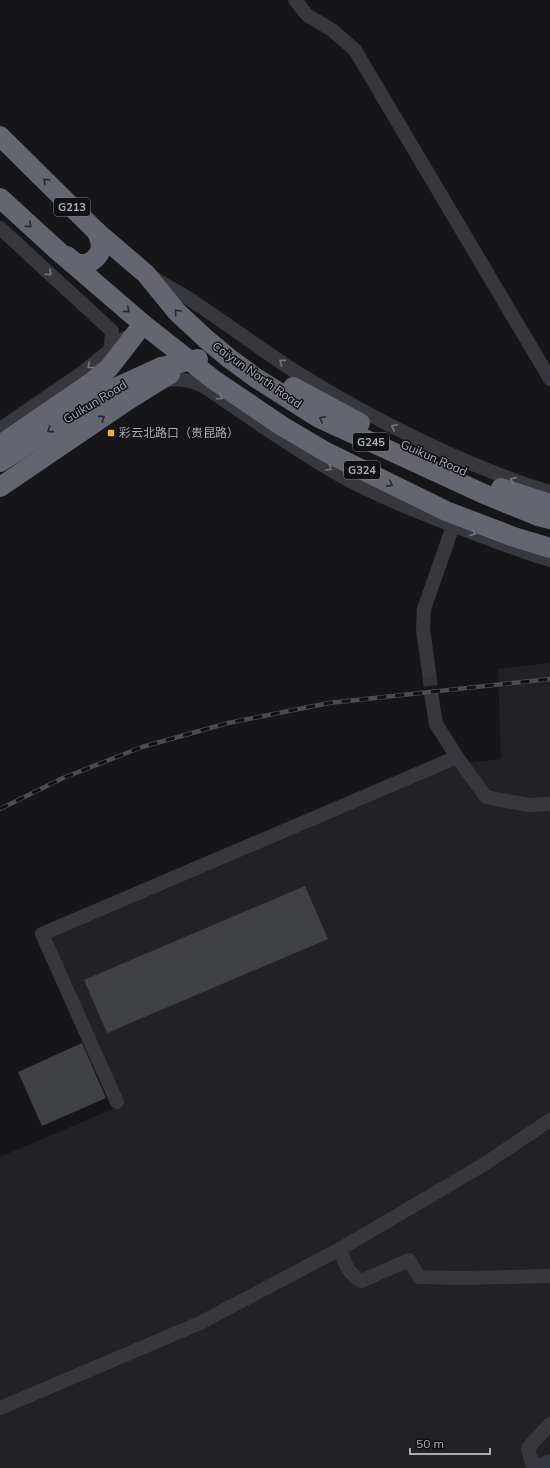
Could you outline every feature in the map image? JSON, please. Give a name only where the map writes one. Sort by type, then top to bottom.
[{"type":"highway","name":"Caiyun North Road","points":[[0,136],[97,232],[146,274],[177,312],[206,339],[256,378],[319,418],[484,494],[538,516],[550,519]]},
{"type":"highway","points":[[0,198],[58,251],[190,362],[203,386]]},
{"type":"highway","points":[[58,251],[80,264],[89,263],[96,258],[101,249],[97,232]]},
{"type":"highway","points":[[0,445],[92,382],[110,359],[143,324]]},
{"type":"highway","points":[[110,359],[116,367],[122,369],[130,378],[131,388],[124,403]]},
{"type":"highway","name":"Guikun Road","points":[[0,462],[115,388],[161,367],[195,360],[220,359],[244,364],[265,372],[358,422],[438,461],[513,492],[550,504]]},
{"type":"highway","name":"Guikun Road","points":[[0,486],[124,403],[190,362]]},
{"type":"highway","name":"G324","points":[[190,362],[275,422],[326,452],[446,511],[514,537],[550,548]]},
{"type":"street","points":[[295,0],[307,15],[332,30],[355,50],[550,379]]},
{"type":"street","points":[[0,228],[112,331],[110,359],[82,373],[0,429]]},
{"type":"street","points":[[146,274],[190,300],[296,372],[360,409],[450,453],[523,484],[550,492]]},
{"type":"street","points":[[158,381],[183,379],[203,386],[278,437],[345,478],[402,506],[535,556],[550,560]]},
{"type":"street","points":[[429,672],[423,629],[424,609],[453,526]]},
{"type":"street","points":[[432,699],[436,724],[457,757],[486,797],[528,805],[550,804]]},
{"type":"street","points":[[117,1102],[42,934],[457,757]]},
{"type":"street","points":[[0,1408],[200,1323],[340,1249],[483,1165],[550,1120]]},
{"type":"street","points":[[340,1249],[351,1275],[361,1281],[409,1260],[419,1277],[458,1278],[550,1276]]},
{"type":"street","points":[[550,1424],[528,1448],[533,1468],[550,1461]]},
{"type":"shaded area","points":[[550,663],[550,1468],[0,1468],[0,1157],[122,1105],[47,938],[444,766],[501,759],[498,669]]},
{"type":"building","points":[[305,886],[328,939],[107,1033],[84,980]]},
{"type":"building","points":[[82,1043],[106,1098],[42,1126],[18,1072]]},
{"type":"tunnel","points":[[429,672],[432,699]]},
{"type":"railway","points":[[0,809],[63,778],[142,747],[228,723],[329,703],[550,679]]},
{"type":"place","name":"彩云北路口（贵昆路）","points":[[111,433]]}]
